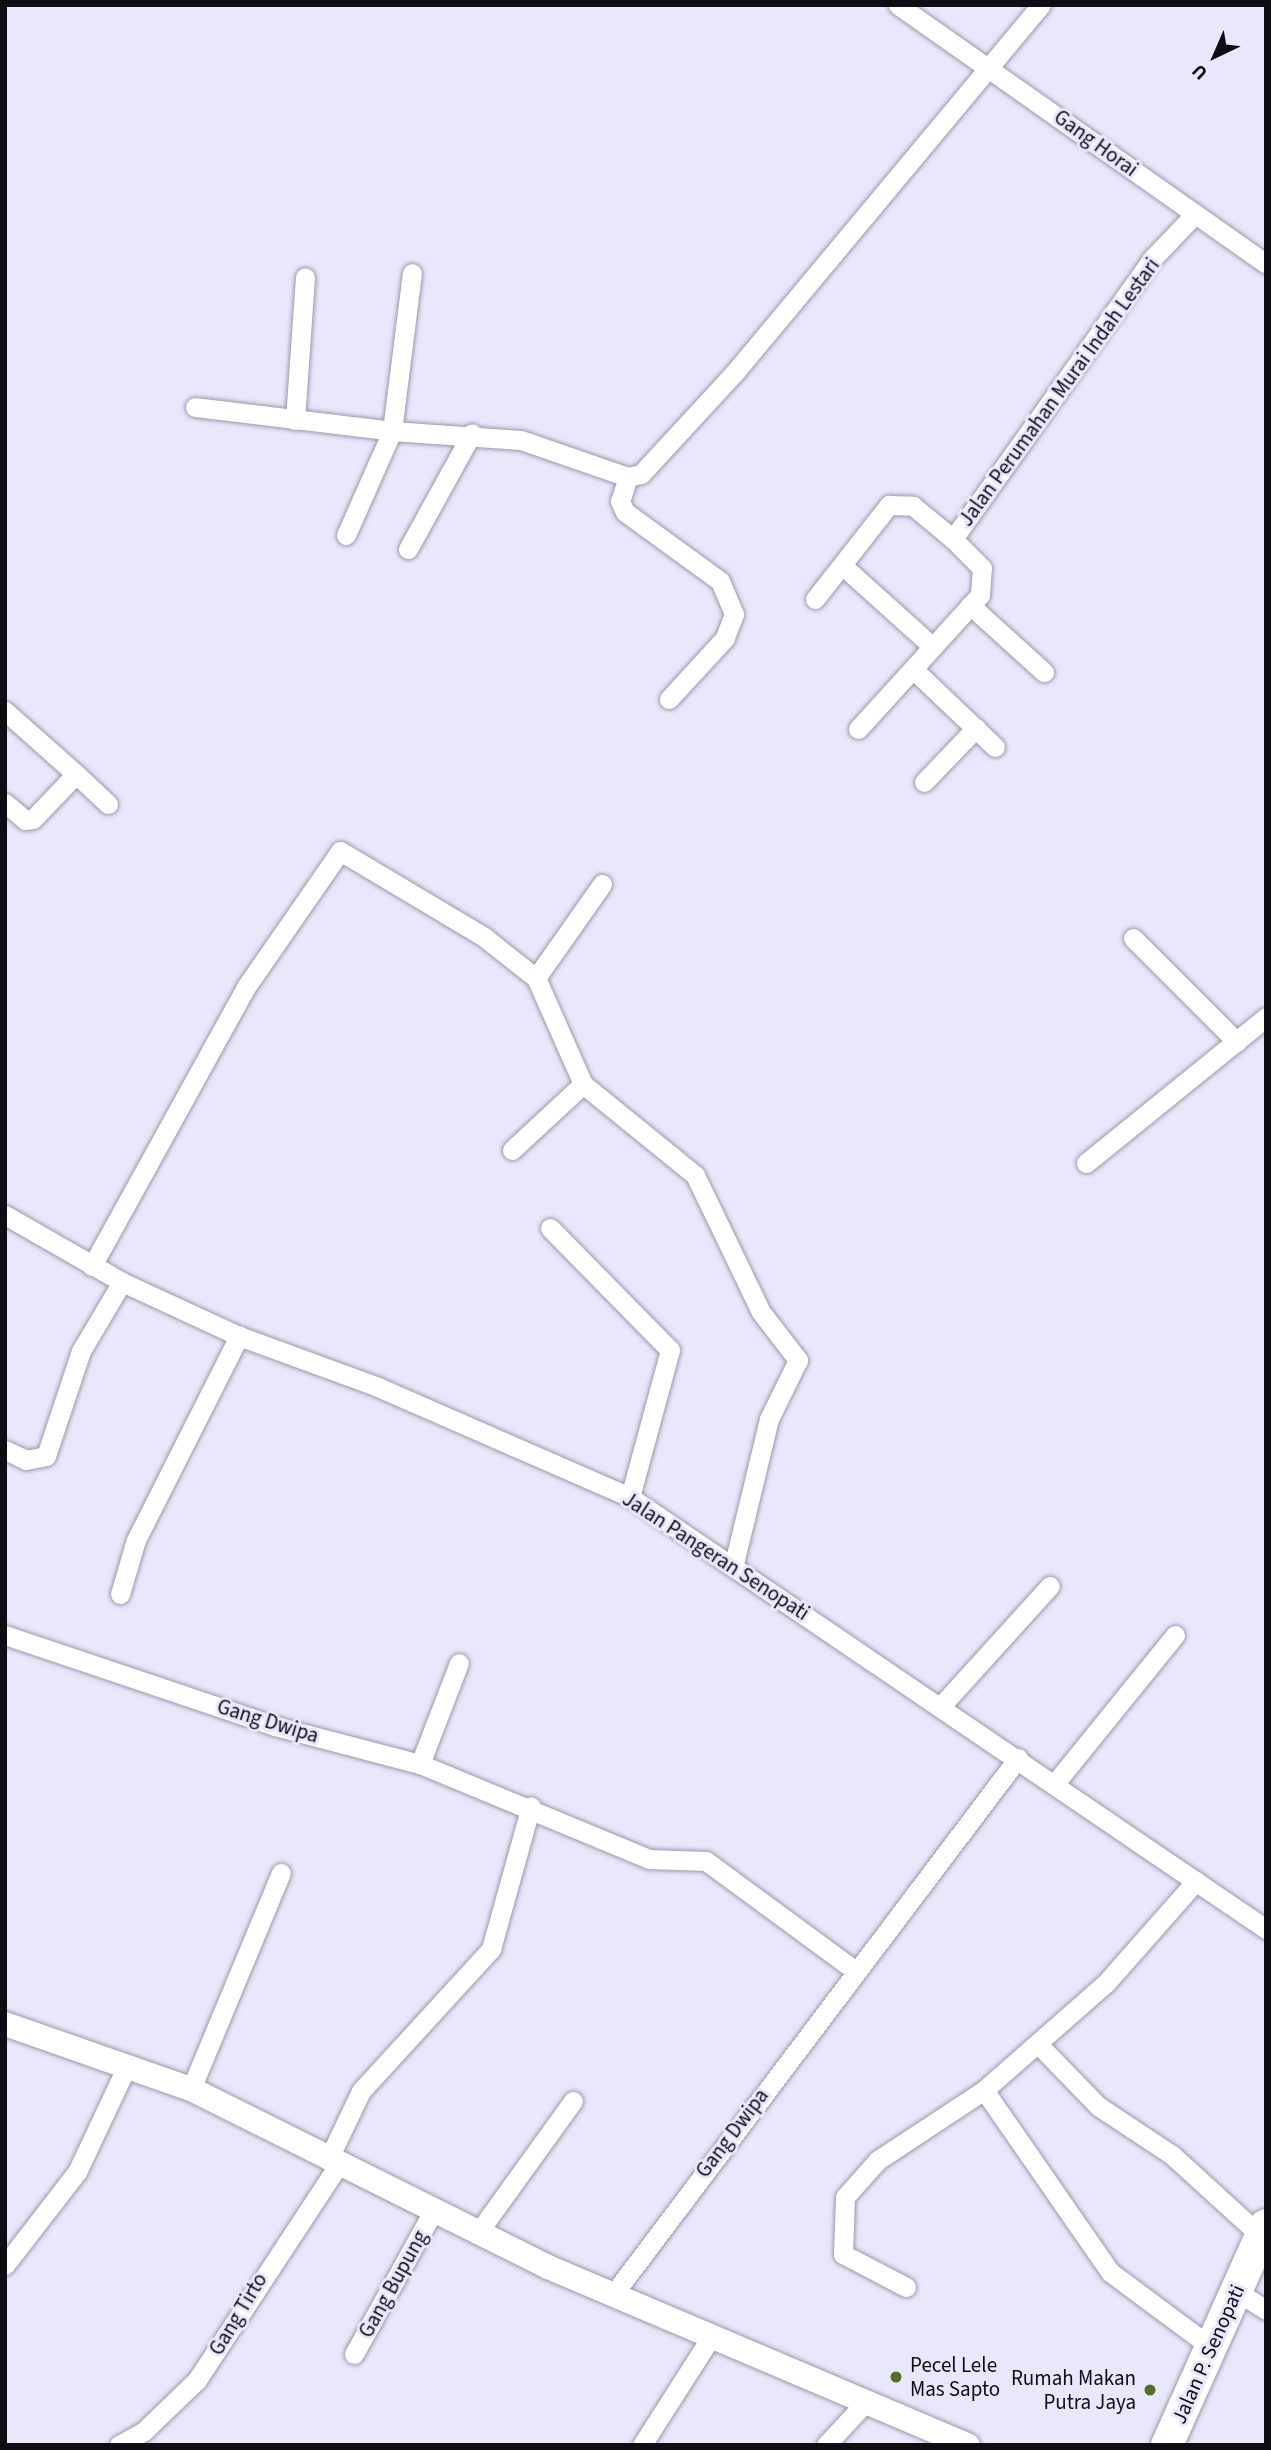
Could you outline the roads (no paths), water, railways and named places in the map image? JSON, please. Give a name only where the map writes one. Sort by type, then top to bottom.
[{"type":"main road","name":"Jalan P. Senopati","points":[[1167,2445],[1263,2231]]},
{"type":"street","name":"Gang Horai","points":[[898,5],[991,67],[1266,264]]},
{"type":"street","points":[[195,407],[392,431],[472,433],[521,440],[628,477],[648,468],[708,403],[1041,5]]},
{"type":"street","name":"Jalan Perumahan Murai Indah Lestari","points":[[858,729],[979,595],[982,569],[953,539],[1151,260],[1195,214]]},
{"type":"street","points":[[346,535],[392,431],[412,273]]},
{"type":"street","points":[[295,420],[305,277]]},
{"type":"street","points":[[408,549],[472,433]]},
{"type":"street","points":[[628,477],[620,501],[625,512],[720,581],[734,614],[724,638],[669,699]]},
{"type":"street","points":[[815,599],[889,505],[913,506],[953,539]]},
{"type":"street","points":[[843,566],[933,647]]},
{"type":"street","points":[[970,605],[1044,672]]},
{"type":"street","points":[[913,668],[995,747]]},
{"type":"street","points":[[5,711],[107,804]]},
{"type":"street","points":[[924,782],[976,728]]},
{"type":"street","points":[[5,803],[25,820],[33,818],[76,775]]},
{"type":"street","points":[[92,1266],[246,987],[340,851],[484,937],[536,978],[583,1084],[695,1175],[761,1312],[798,1360],[769,1419],[734,1564]]},
{"type":"street","points":[[536,978],[602,884]]},
{"type":"street","points":[[1133,938],[1237,1042]]},
{"type":"street","points":[[1086,1163],[1266,1017]]},
{"type":"street","points":[[512,1150],[583,1084]]},
{"type":"street","name":"Jalan Pangeran Senopati","points":[[5,1215],[122,1282],[239,1336],[378,1387],[630,1497],[734,1564],[1056,1782],[1266,1929]]},
{"type":"street","points":[[550,1228],[670,1350],[630,1497]]},
{"type":"street","points":[[5,1450],[26,1460],[46,1456],[81,1351],[122,1282]]},
{"type":"street","points":[[120,1594],[136,1540],[239,1336]]},
{"type":"street","points":[[941,1706],[1050,1586]]},
{"type":"street","name":"Gang Dwipa","points":[[5,1635],[275,1726],[420,1764],[531,1806],[649,1859],[706,1861],[853,1969]]},
{"type":"street","points":[[1056,1782],[1175,1635]]},
{"type":"street","points":[[420,1764],[459,1663]]},
{"type":"street","name":"Gang Dwipa","points":[[612,2296],[853,1969],[1018,1758]]},
{"type":"street","points":[[333,2162],[361,2091],[491,1949],[531,1806]]},
{"type":"street","points":[[191,2089],[281,1874]]},
{"type":"street","points":[[906,2287],[843,2254],[845,2197],[904,2140],[984,2090],[1038,2043],[1142,1948],[1196,1881]]},
{"type":"street","points":[[5,2024],[191,2089],[432,2213],[612,2296],[864,2404],[968,2445]]},
{"type":"street","points":[[1038,2043],[1098,2106],[1172,2155],[1263,2231]]},
{"type":"street","points":[[5,2265],[77,2172],[126,2068]]},
{"type":"street","points":[[984,2090],[1110,2272],[1211,2347]]},
{"type":"street","points":[[477,2234],[573,2101]]},
{"type":"street","name":"Gang Tirto","points":[[119,2445],[144,2431],[197,2380],[333,2162]]},
{"type":"street","name":"Gang Bupung","points":[[354,2354],[432,2213]]},
{"type":"street","points":[[1236,2291],[1266,2310]]},
{"type":"street","points":[[642,2445],[711,2337]]},
{"type":"street","points":[[826,2445],[864,2404]]},
{"type":"place","name":"Pecel Lele Mas Sapto","points":[[896,2377]]},
{"type":"place","name":"Rumah Makan Putra Jaya","points":[[1150,2390]]}]
